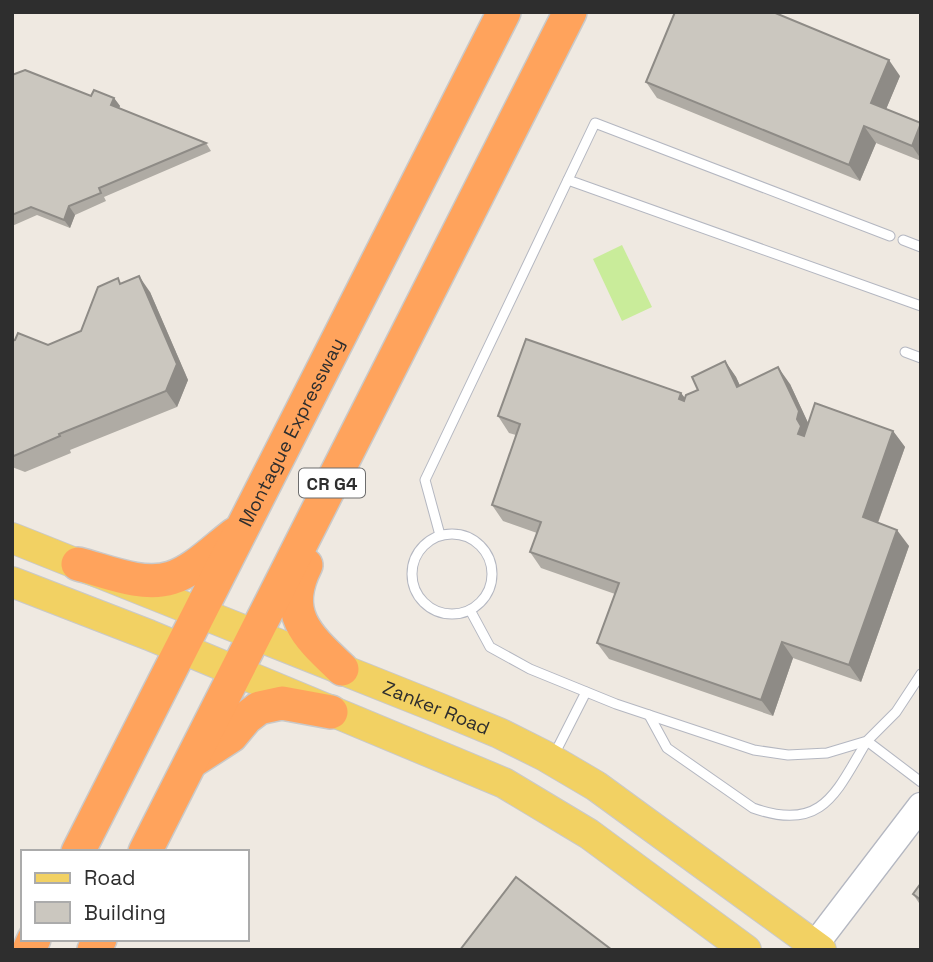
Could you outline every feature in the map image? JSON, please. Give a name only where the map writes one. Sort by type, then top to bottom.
[{"type":"highway","name":"Montague Expressway","points":[[79,850],[504,12]]},
{"type":"highway","name":"CR G4","points":[[146,850],[570,12]]},
{"type":"highway","points":[[338,472],[333,514],[301,576],[296,605],[302,627],[342,669]]},
{"type":"highway","points":[[78,564],[142,580],[172,578],[245,526]]},
{"type":"highway","points":[[192,761],[231,736],[246,718],[259,708],[282,703],[331,712]]},
{"type":"main road","name":"Zanker Road","points":[[12,538],[499,733],[552,760],[630,810],[816,948]]},
{"type":"main road","points":[[12,582],[504,783],[589,834],[746,950]]},
{"type":"street","points":[[816,948],[921,806]]},
{"type":"lane","points":[[440,535],[425,480],[595,123],[890,236]]},
{"type":"lane","points":[[568,180],[921,306]]},
{"type":"lane","points":[[903,240],[921,247]]},
{"type":"lane","points":[[905,352],[921,358]]},
{"type":"lane","points":[[458,533],[475,540],[487,553],[492,570],[490,587],[482,601],[470,610],[455,615],[439,613],[426,605],[416,594],[411,579],[412,564],[418,551],[428,541],[440,535],[458,533]]},
{"type":"lane","points":[[470,610],[490,647],[530,668],[586,692],[754,750],[788,755],[827,752],[867,741]]},
{"type":"lane","points":[[649,715],[667,748],[753,808],[783,816],[802,814],[821,808],[836,791],[867,741],[897,712],[921,674]]},
{"type":"lane","points":[[552,760],[586,692]]},
{"type":"lane","points":[[867,741],[921,782]]},
{"type":"green space","points":[[622,245],[652,307],[622,321],[593,259]]},
{"type":"building","points":[[675,12],[773,12],[889,60],[871,103],[921,123],[912,146],[864,126],[849,165],[646,82]]},
{"type":"building","points":[[25,70],[91,96],[94,90],[114,98],[111,105],[206,143],[99,188],[101,193],[69,206],[64,220],[31,207],[12,215],[12,75]]},
{"type":"building","points":[[139,276],[177,364],[166,391],[12,455],[12,341],[18,333],[48,345],[81,331],[98,287],[118,278],[120,284]]},
{"type":"building","points":[[526,339],[681,393],[679,399],[684,401],[686,395],[698,390],[692,377],[725,361],[737,387],[778,367],[799,411],[797,419],[801,426],[798,434],[804,436],[815,403],[893,431],[863,517],[897,530],[849,665],[782,642],[761,700],[597,643],[619,583],[530,552],[541,522],[492,505],[520,424],[498,416]]},
{"type":"building","points":[[516,877],[612,950],[460,950]]},
{"type":"building","points":[[921,883],[921,900],[913,894]]}]
